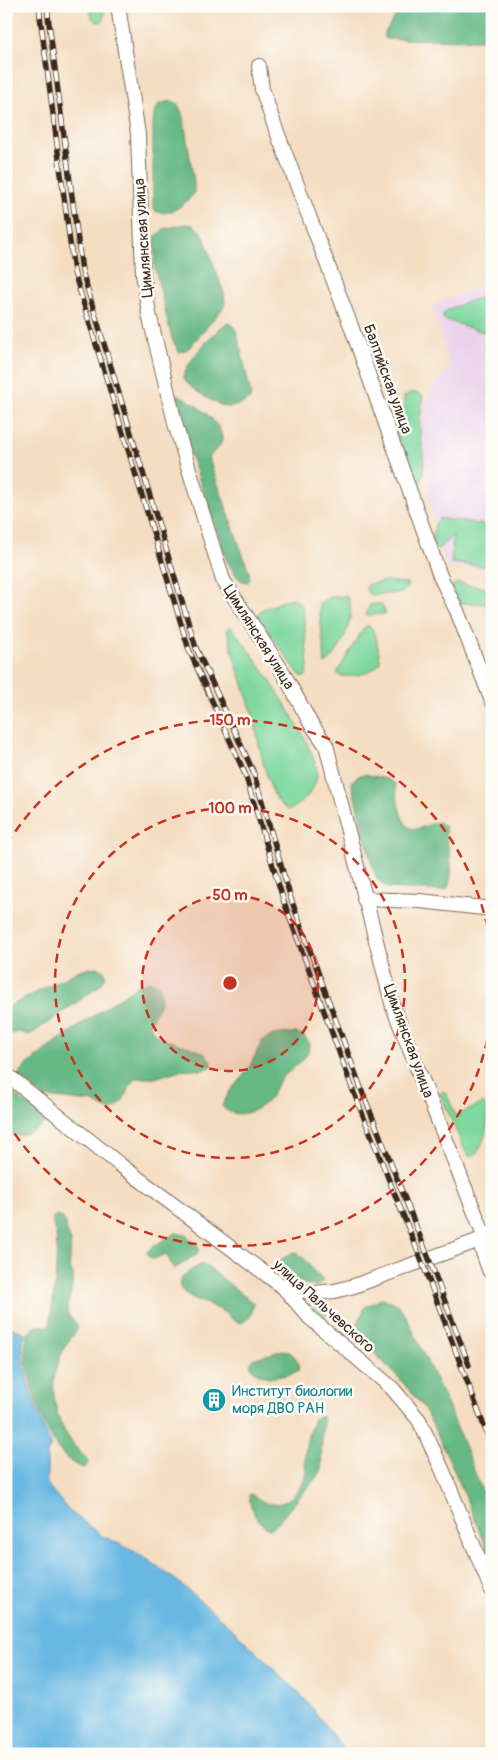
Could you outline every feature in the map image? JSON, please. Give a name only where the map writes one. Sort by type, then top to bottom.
[{"type":"main road","points":[[488,1237],[486,1249],[492,1269]]},
{"type":"street","name":"Цимлянская улица","points":[[118,6],[138,134],[143,274],[149,314],[176,427],[223,580],[281,669],[311,724],[326,745],[393,1007],[488,1237]]},
{"type":"street","name":"Балтийская улица","points":[[259,66],[262,89],[272,120],[351,326],[437,569],[457,611],[492,702]]},
{"type":"street","points":[[364,899],[492,909]]},
{"type":"street","name":"улица Пальчевского","points":[[6,1074],[105,1153],[283,1287],[310,1318],[392,1388],[419,1420],[442,1468],[492,1591]]},
{"type":"street","points":[[283,1287],[314,1293],[335,1291],[354,1286],[488,1237]]},
{"type":"shaded area","points":[[492,283],[492,571],[447,566],[434,527],[421,422],[429,391],[450,366],[432,305]]},
{"type":"green space","points":[[89,6],[106,6],[103,21],[96,22],[92,18]]},
{"type":"green space","points":[[402,6],[492,6],[492,40],[387,39],[384,34]]},
{"type":"green space","points":[[170,101],[177,103],[183,115],[194,182],[194,194],[172,211],[161,212],[155,211],[153,206],[153,125],[154,114],[159,104]]},
{"type":"green space","points":[[186,224],[193,225],[203,234],[224,294],[225,303],[223,308],[190,347],[179,352],[172,339],[155,268],[155,237],[164,229]]},
{"type":"green space","points":[[492,293],[492,330],[482,332],[443,319],[443,314],[449,309]]},
{"type":"green space","points":[[228,323],[234,326],[237,333],[251,394],[250,399],[245,402],[237,406],[228,407],[204,396],[186,382],[184,378],[188,366],[201,348],[216,331]]},
{"type":"green space","points":[[412,392],[422,395],[423,401],[420,427],[424,464],[421,481],[416,489],[392,421],[404,414],[404,397]]},
{"type":"green space","points":[[178,395],[206,413],[218,427],[221,434],[221,443],[209,459],[249,572],[250,579],[248,582],[238,577],[227,561],[181,426],[176,399]]},
{"type":"green space","points":[[440,518],[492,526],[492,567],[451,563],[453,535],[437,550],[432,548],[434,528]]},
{"type":"green space","points":[[386,581],[407,583],[407,587],[402,593],[372,595],[368,593],[366,589],[368,584]]},
{"type":"green space","points":[[457,583],[492,589],[492,604],[460,603],[451,587]]},
{"type":"green space","points":[[346,596],[350,603],[351,612],[346,633],[336,653],[325,664],[319,603],[330,597]]},
{"type":"green space","points":[[291,598],[298,602],[303,609],[308,666],[306,676],[303,677],[259,618],[258,613]]},
{"type":"green space","points":[[381,604],[386,614],[366,615],[370,605]]},
{"type":"green space","points":[[367,625],[373,631],[376,640],[379,664],[361,674],[340,676],[338,671]]},
{"type":"green space","points":[[228,627],[231,627],[240,638],[267,676],[296,723],[315,763],[317,776],[314,787],[303,801],[289,810],[275,797],[270,785],[253,715],[232,650]]},
{"type":"green space","points":[[364,774],[387,779],[395,784],[400,811],[410,828],[417,829],[438,822],[445,827],[451,872],[449,885],[446,890],[388,888],[376,877],[351,782]]},
{"type":"green space","points":[[98,967],[104,971],[106,976],[97,988],[33,1033],[28,1035],[20,1032],[6,1034],[6,1008],[82,969]]},
{"type":"green space","points":[[147,982],[159,985],[161,1001],[150,1023],[153,1031],[159,1037],[198,1050],[206,1055],[212,1063],[210,1067],[202,1070],[187,1069],[177,1071],[155,1078],[136,1078],[123,1100],[110,1111],[93,1102],[44,1097],[18,1076],[36,1057],[53,1044],[138,985]]},
{"type":"green space","points":[[300,1034],[306,1038],[309,1045],[308,1051],[301,1062],[280,1080],[269,1099],[259,1108],[239,1114],[227,1111],[222,1106],[230,1091],[248,1070],[262,1041],[273,1035]]},
{"type":"green space","points":[[6,1086],[46,1121],[44,1124],[25,1134],[16,1136],[9,1133],[6,1129]]},
{"type":"green space","points":[[443,1091],[447,1095],[456,1116],[483,1103],[486,1106],[486,1132],[478,1152],[474,1156],[469,1156],[466,1153],[440,1094]]},
{"type":"green space","points":[[57,1215],[65,1222],[71,1241],[69,1267],[73,1275],[73,1282],[67,1310],[68,1315],[78,1326],[64,1348],[55,1371],[55,1400],[63,1428],[71,1442],[87,1459],[88,1464],[84,1468],[66,1458],[48,1431],[36,1401],[25,1350],[27,1337],[33,1328],[50,1324],[57,1248],[52,1219]]},
{"type":"green space","points":[[176,1233],[186,1235],[198,1246],[199,1250],[196,1255],[174,1269],[166,1254],[154,1259],[149,1257],[147,1252],[153,1246]]},
{"type":"green space","points":[[293,1252],[304,1258],[312,1270],[322,1279],[323,1281],[318,1286],[312,1286],[296,1280],[278,1265],[280,1260]]},
{"type":"green space","points":[[203,1264],[254,1304],[250,1317],[242,1323],[236,1321],[217,1308],[193,1298],[181,1288],[180,1283],[183,1277],[192,1269]]},
{"type":"green space","points":[[381,1299],[396,1304],[406,1316],[452,1415],[492,1516],[492,1560],[451,1463],[424,1408],[359,1335],[358,1323],[365,1307]]},
{"type":"green space","points":[[318,1303],[324,1303],[328,1310],[324,1317],[318,1317],[314,1313],[314,1307]]},
{"type":"green space","points":[[283,1350],[295,1357],[298,1371],[272,1377],[259,1374],[250,1365],[253,1359]]},
{"type":"green space","points":[[322,1416],[324,1419],[321,1472],[274,1527],[269,1529],[255,1515],[249,1495],[251,1494],[266,1503],[272,1504],[278,1504],[293,1496],[301,1486],[305,1476],[306,1447],[310,1428],[314,1419]]},
{"type":"water","points":[[6,1325],[25,1333],[23,1360],[26,1375],[51,1446],[47,1453],[47,1484],[68,1510],[101,1535],[143,1556],[176,1580],[226,1623],[304,1698],[347,1754],[6,1754]]},
{"type":"railway","points":[[40,6],[74,272],[189,650],[245,774],[284,902],[354,1093],[422,1262],[492,1447]]},
{"type":"railway","points":[[48,6],[82,271],[196,648],[253,771],[291,899],[362,1091],[469,1365]]},
{"type":"place","name":"Институт биологии моря ДВО РАН","points":[[214,1400]]}]
